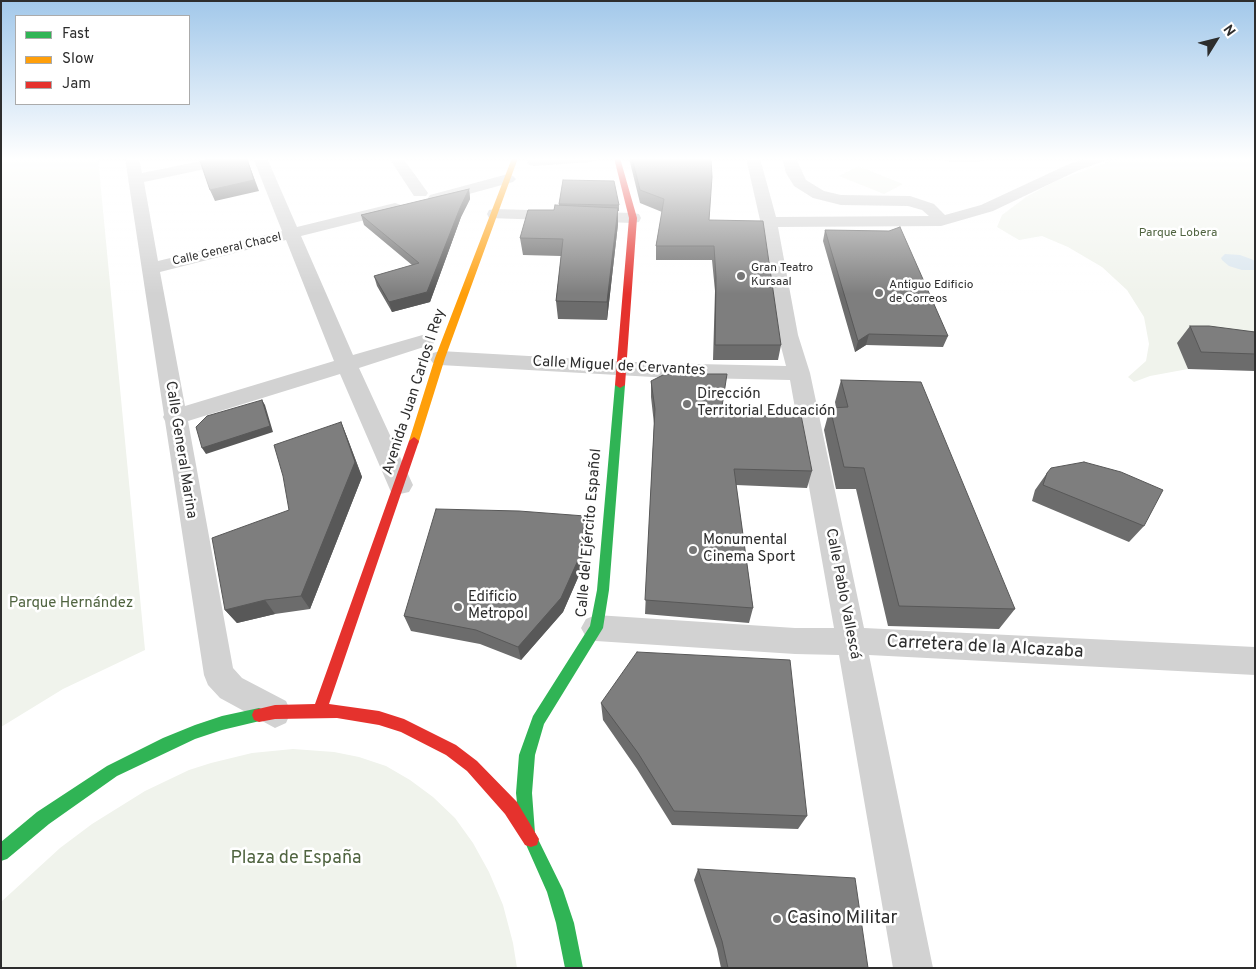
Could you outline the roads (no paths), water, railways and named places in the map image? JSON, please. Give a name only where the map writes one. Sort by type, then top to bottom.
[{"type":"main road","name":"Avenida Juan Carlos I Rey","points":[[320,710],[400,485],[440,358],[499,203]]},
{"type":"main road","name":"Calle del Ejército Español","points":[[528,833],[524,793],[527,755],[538,721],[596,628],[603,590],[633,218],[629,203]]},
{"type":"main road","points":[[4,849],[78,793],[140,756],[195,732],[222,723],[275,712],[320,710],[354,713],[379,718],[412,730],[451,750],[472,766],[511,808],[528,833],[555,890],[565,923],[574,968]]},
{"type":"street","name":"Calle General Marina","points":[[139,203],[219,675],[231,688],[275,712]]},
{"type":"street","points":[[279,203],[383,451],[400,485]]},
{"type":"street","name":"Calle General Chacel","points":[[150,268],[413,203]]},
{"type":"street","name":"Calle Pablo Vallescá","points":[[763,203],[773,240],[788,335],[799,373],[913,968]]},
{"type":"street","points":[[917,203],[935,212],[941,221]]},
{"type":"street","points":[[767,222],[913,223],[941,221],[997,203]]},
{"type":"street","points":[[495,214],[633,218]]},
{"type":"street","points":[[174,417],[322,373],[342,355],[426,340]]},
{"type":"street","name":"Calle Miguel de Cervantes","points":[[440,358],[620,369],[799,373]]},
{"type":"street","name":"Carretera de la Alcazaba","points":[[596,628],[795,641],[898,642],[1255,662]]},
{"type":"place","name":"Gran Teatro Kursaal","points":[[741,276]]},
{"type":"place","name":"Antiguo Edificio de Correos","points":[[879,293]]},
{"type":"place","name":"Dirección Territorial Educación","points":[[687,404]]},
{"type":"place","name":"Monumental Cinema Sport","points":[[693,550]]},
{"type":"place","name":"Edificio Metropol","points":[[458,607]]},
{"type":"place","name":"Casino Militar","points":[[777,919]]},
{"type":"park label","name":"Parque Lobera","points":[[1178,234]]},
{"type":"park label","name":"Parque Hernández","points":[[71,604]]},
{"type":"park label","name":"Plaza de España","points":[[296,859]]}]
